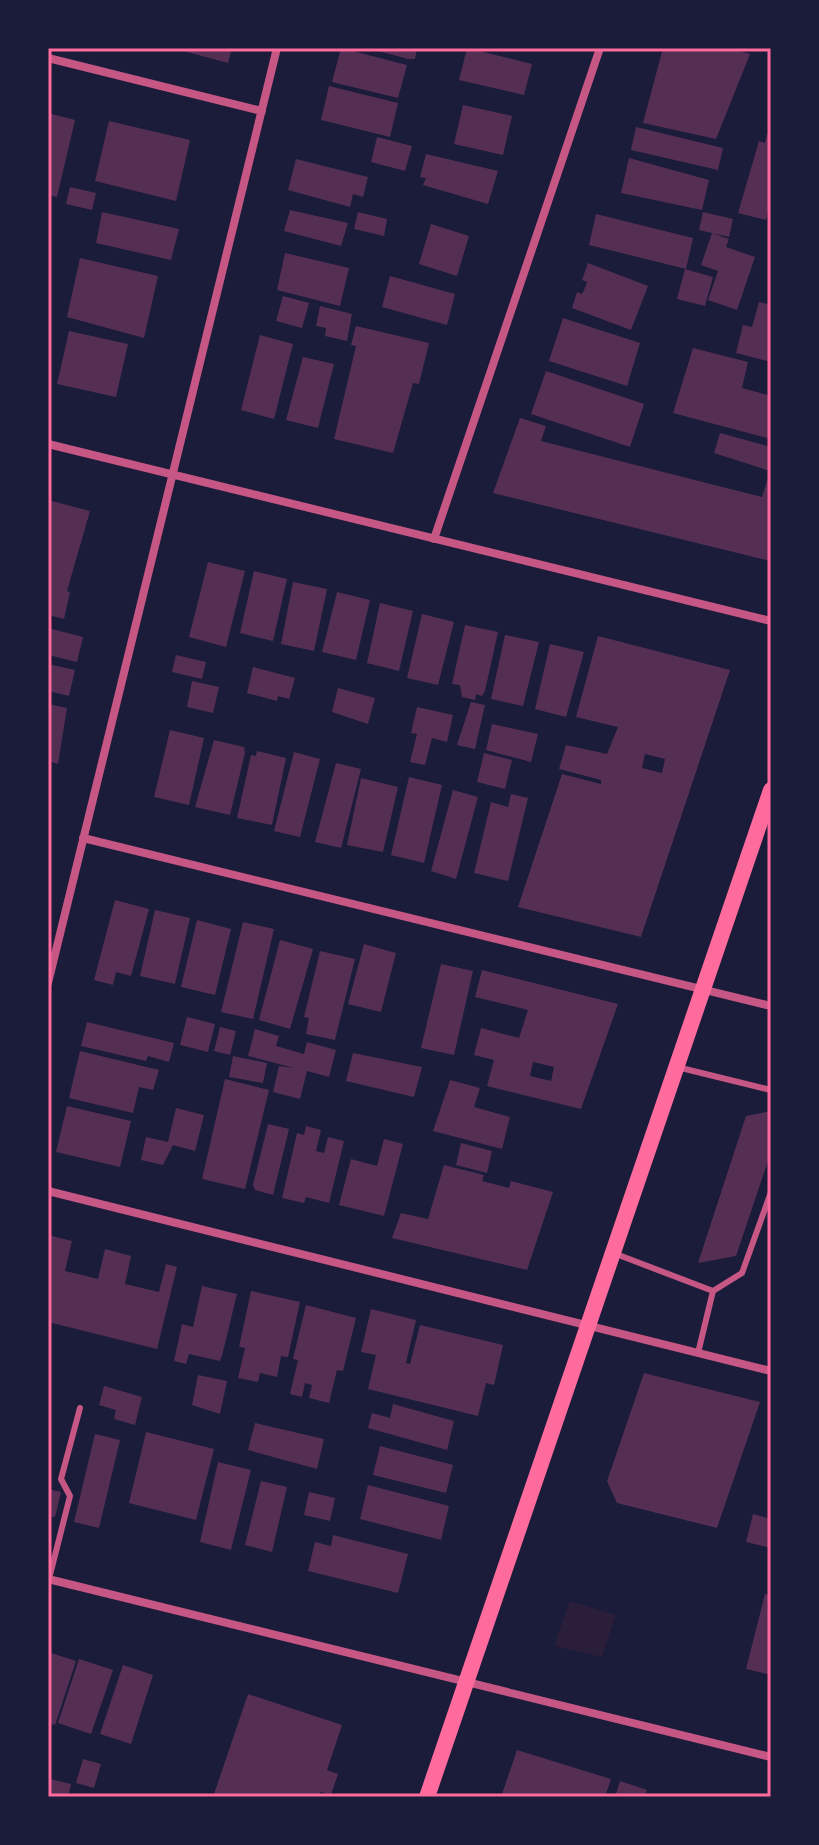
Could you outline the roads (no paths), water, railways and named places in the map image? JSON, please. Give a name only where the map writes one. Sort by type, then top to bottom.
[{"type":"main road","points":[[427,1797],[771,790]]},
{"type":"street","points":[[48,983],[277,48]]},
{"type":"street","points":[[434,539],[600,48]]},
{"type":"street","points":[[48,58],[262,111]]},
{"type":"street","points":[[48,444],[771,621]]},
{"type":"street","points":[[83,838],[771,1006]]},
{"type":"street","points":[[48,1191],[771,1371]]},
{"type":"street","points":[[48,1579],[771,1757]]},
{"type":"lane","points":[[677,1067],[771,1090]]},
{"type":"lane","points":[[698,1353],[713,1291],[742,1273],[771,1192]]},
{"type":"lane","points":[[614,1254],[713,1291]]},
{"type":"lane","points":[[48,1579],[70,1496],[61,1479],[80,1408]]}]
